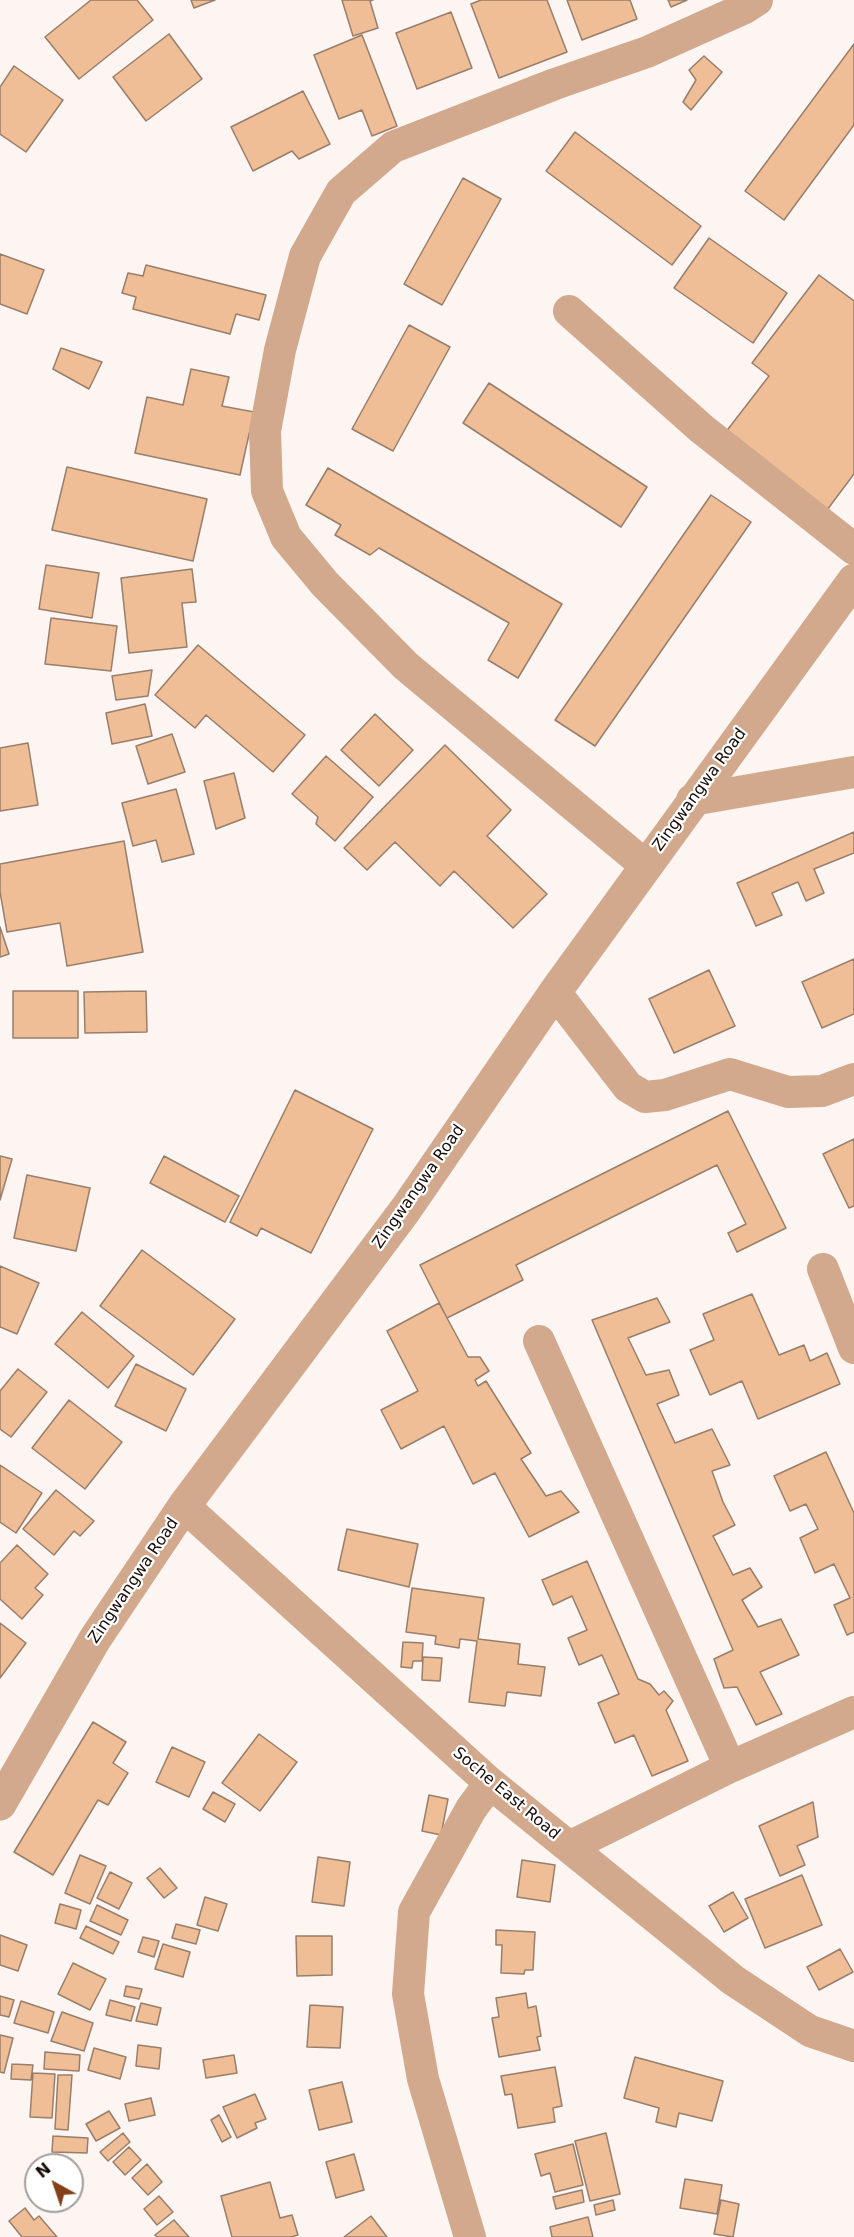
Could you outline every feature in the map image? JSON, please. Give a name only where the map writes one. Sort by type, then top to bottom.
[{"type":"street","points":[[645,864],[406,666],[325,584],[286,537],[267,491],[265,431],[280,350],[305,256],[341,192],[393,147],[555,84],[647,52],[743,9],[757,0]]},
{"type":"street","points":[[569,311],[702,429],[854,549]]},
{"type":"street","name":"Zingwangwa Road","points":[[0,1804],[95,1639],[184,1506],[406,1209],[645,864],[854,580]]},
{"type":"street","points":[[692,800],[854,771]]},
{"type":"street","points":[[555,992],[628,1087],[645,1098],[665,1095],[730,1074],[788,1092],[822,1091],[854,1079]]},
{"type":"street","points":[[823,1269],[854,1348]]},
{"type":"street","points":[[539,1341],[730,1767]]},
{"type":"street","name":"Soche East Road","points":[[184,1506],[490,1783],[733,1980],[810,2031],[854,2046]]},
{"type":"street","points":[[568,1847],[730,1767],[854,1712]]},
{"type":"street","points":[[470,2237],[423,2079],[408,1994],[414,1912],[471,1809],[490,1783]]},
{"type":"building","points":[[91,0],[137,0],[153,20],[79,79],[45,37]]},
{"type":"building","points":[[191,0],[215,0],[194,8]]},
{"type":"building","points":[[342,0],[373,0],[370,1],[378,28],[353,36]]},
{"type":"building","points":[[481,0],[547,0],[567,52],[499,78],[471,4]]},
{"type":"building","points":[[567,0],[630,0],[637,19],[582,40]]},
{"type":"building","points":[[668,0],[687,0],[671,7]]},
{"type":"building","points":[[451,12],[472,68],[417,89],[396,33]]},
{"type":"building","points":[[169,34],[202,79],[146,121],[113,77]]},
{"type":"building","points":[[362,35],[397,126],[372,136],[362,110],[339,119],[314,55]]},
{"type":"building","points":[[854,44],[854,125],[784,220],[745,191]]},
{"type":"building","points":[[704,56],[722,72],[691,110],[683,102],[696,80],[689,70]]},
{"type":"building","points":[[14,66],[63,100],[26,152],[0,134],[0,87]]},
{"type":"building","points":[[303,91],[330,144],[299,159],[292,151],[253,171],[231,127]]},
{"type":"building","points":[[575,132],[701,226],[672,265],[546,171]]},
{"type":"building","points":[[463,178],[501,199],[442,305],[404,284]]},
{"type":"building","points":[[709,238],[787,293],[753,343],[674,288]]},
{"type":"building","points":[[0,254],[44,270],[27,314],[0,304]]},
{"type":"building","points":[[146,265],[266,295],[259,320],[236,314],[230,334],[133,309],[136,297],[122,293],[128,273],[143,276]]},
{"type":"building","points":[[819,275],[854,301],[854,474],[827,510],[725,433],[769,376],[752,363]]},
{"type":"building","points":[[409,325],[450,347],[393,451],[352,429]]},
{"type":"building","points":[[61,348],[102,362],[89,389],[53,369]]},
{"type":"building","points":[[191,369],[229,377],[222,406],[254,412],[240,475],[135,453],[147,397],[183,405]]},
{"type":"building","points":[[489,383],[647,487],[621,527],[463,423]]},
{"type":"building","points":[[67,467],[207,499],[193,561],[52,530]]},
{"type":"building","points":[[328,468],[562,604],[518,678],[488,660],[509,623],[379,548],[370,555],[335,535],[341,525],[306,505]]},
{"type":"building","points":[[711,495],[751,522],[595,746],[555,720]]},
{"type":"building","points":[[46,565],[99,573],[92,618],[39,609]]},
{"type":"building","points":[[192,569],[196,602],[182,603],[187,647],[129,653],[121,578]]},
{"type":"building","points":[[51,618],[117,626],[111,671],[45,664]]},
{"type":"building","points":[[198,645],[305,735],[273,772],[206,715],[195,728],[155,695]]},
{"type":"building","points":[[152,670],[148,696],[116,700],[112,676]]},
{"type":"building","points":[[145,704],[152,736],[112,744],[106,713]]},
{"type":"building","points":[[375,714],[413,750],[379,786],[341,750]]},
{"type":"building","points":[[172,734],[185,772],[148,784],[136,746]]},
{"type":"building","points":[[28,743],[38,805],[0,811],[0,748]]},
{"type":"building","points":[[445,745],[511,810],[487,836],[547,894],[513,928],[454,871],[440,886],[395,842],[367,870],[344,848]]},
{"type":"building","points":[[326,756],[373,797],[335,841],[316,824],[318,817],[292,794]]},
{"type":"building","points":[[234,773],[245,818],[216,829],[204,781]]},
{"type":"building","points":[[176,789],[194,854],[162,862],[156,840],[133,846],[122,803]]},
{"type":"building","points":[[854,832],[854,853],[814,869],[824,893],[806,901],[798,882],[772,893],[782,915],[756,926],[737,883]]},
{"type":"building","points":[[124,841],[143,952],[67,966],[60,923],[7,932],[0,892],[0,864]]},
{"type":"building","points":[[0,927],[9,954],[0,957]]},
{"type":"building","points":[[854,959],[854,1014],[822,1028],[802,982]]},
{"type":"building","points":[[709,970],[735,1026],[674,1053],[649,999]]},
{"type":"building","points":[[13,991],[78,991],[78,1038],[13,1038]]},
{"type":"building","points":[[146,991],[147,1032],[85,1033],[84,992]]},
{"type":"building","points":[[295,1090],[373,1129],[311,1253],[261,1228],[257,1236],[230,1222]]},
{"type":"building","points":[[728,1111],[786,1228],[737,1252],[728,1233],[746,1224],[717,1165],[516,1265],[523,1280],[447,1318],[420,1265]]},
{"type":"building","points":[[854,1139],[854,1206],[849,1208],[823,1154]]},
{"type":"building","points":[[0,1156],[12,1159],[0,1200]]},
{"type":"building","points":[[164,1156],[239,1196],[225,1222],[150,1183]]},
{"type":"building","points":[[27,1175],[90,1188],[76,1251],[14,1238]]},
{"type":"building","points":[[142,1250],[235,1319],[193,1375],[100,1306]]},
{"type":"building","points":[[0,1266],[39,1283],[17,1334],[0,1327]]},
{"type":"building","points":[[752,1294],[779,1355],[804,1345],[810,1361],[827,1353],[840,1384],[758,1419],[742,1381],[710,1395],[690,1350],[714,1340],[703,1314]]},
{"type":"building","points":[[657,1298],[670,1322],[628,1338],[646,1375],[669,1370],[679,1395],[657,1404],[675,1443],[712,1429],[730,1465],[712,1471],[723,1502],[735,1525],[713,1536],[733,1575],[750,1568],[762,1587],[742,1600],[758,1627],[781,1619],[799,1655],[760,1672],[782,1714],[756,1725],[737,1687],[724,1688],[714,1659],[733,1650],[592,1320]]},
{"type":"building","points":[[439,1303],[468,1357],[480,1357],[489,1371],[475,1380],[478,1386],[486,1381],[531,1453],[521,1459],[546,1496],[561,1491],[579,1512],[529,1537],[495,1473],[473,1484],[444,1426],[401,1449],[381,1410],[418,1391],[387,1331]]},
{"type":"building","points":[[82,1312],[134,1356],[108,1388],[55,1344]]},
{"type":"building","points":[[136,1364],[186,1389],[166,1431],[115,1406]]},
{"type":"building","points":[[18,1369],[47,1392],[11,1437],[0,1429],[0,1391]]},
{"type":"building","points":[[69,1400],[122,1442],[85,1489],[32,1448]]},
{"type":"building","points":[[826,1452],[854,1513],[854,1632],[847,1635],[834,1605],[850,1598],[834,1564],[815,1573],[800,1538],[818,1529],[806,1504],[790,1511],[774,1476]]},
{"type":"building","points":[[0,1465],[42,1493],[16,1533],[0,1522]]},
{"type":"building","points":[[56,1490],[94,1521],[80,1536],[74,1531],[54,1555],[23,1529]]},
{"type":"building","points":[[347,1529],[418,1544],[409,1587],[338,1570]]},
{"type":"building","points":[[17,1545],[48,1574],[35,1588],[43,1595],[22,1619],[0,1599],[0,1563]]},
{"type":"building","points":[[587,1561],[638,1679],[650,1684],[659,1695],[664,1691],[673,1701],[666,1710],[688,1761],[652,1776],[634,1735],[615,1743],[598,1703],[619,1694],[602,1655],[579,1665],[568,1638],[587,1630],[572,1596],[553,1605],[542,1580]]},
{"type":"building","points":[[412,1588],[484,1598],[478,1639],[520,1644],[518,1664],[545,1667],[541,1696],[507,1692],[505,1706],[469,1702],[477,1641],[460,1639],[459,1648],[435,1644],[436,1636],[406,1632]]},
{"type":"building","points":[[0,1623],[26,1643],[0,1678]]},
{"type":"building","points":[[403,1642],[423,1643],[422,1661],[413,1661],[412,1668],[401,1667]]},
{"type":"building","points":[[423,1657],[442,1658],[440,1681],[422,1680]]},
{"type":"building","points":[[93,1722],[126,1742],[113,1763],[128,1773],[108,1805],[98,1800],[53,1875],[14,1852]]},
{"type":"building","points":[[259,1734],[297,1762],[260,1811],[222,1783]]},
{"type":"building","points":[[172,1747],[205,1762],[189,1797],[156,1782]]},
{"type":"building","points":[[213,1792],[235,1804],[225,1822],[203,1809]]},
{"type":"building","points":[[429,1795],[448,1799],[441,1835],[422,1831]]},
{"type":"building","points":[[813,1802],[818,1837],[797,1846],[805,1865],[780,1876],[759,1826]]},
{"type":"building","points":[[80,1855],[106,1866],[90,1904],[65,1893]]},
{"type":"building","points":[[318,1857],[350,1862],[344,1906],[312,1902]]},
{"type":"building","points":[[522,1860],[555,1865],[550,1902],[517,1897]]},
{"type":"building","points":[[160,1868],[177,1888],[164,1898],[147,1878]]},
{"type":"building","points":[[110,1872],[132,1883],[119,1909],[97,1898]]},
{"type":"building","points":[[802,1875],[822,1925],[765,1948],[745,1899]]},
{"type":"building","points":[[733,1892],[748,1918],[724,1932],[709,1906]]},
{"type":"building","points":[[205,1897],[227,1904],[218,1931],[197,1925]]},
{"type":"building","points":[[60,1904],[81,1910],[76,1929],[55,1923]]},
{"type":"building","points":[[97,1905],[128,1920],[121,1935],[90,1921]]},
{"type":"building","points":[[176,1924],[200,1930],[196,1944],[172,1938]]},
{"type":"building","points":[[86,1926],[119,1942],[113,1954],[80,1938]]},
{"type":"building","points":[[496,1930],[535,1932],[533,1970],[525,1970],[524,1974],[501,1973],[502,1945],[496,1945]]},
{"type":"building","points":[[0,1935],[27,1945],[18,1971],[0,1965]]},
{"type":"building","points":[[296,1936],[332,1936],[332,1975],[297,1976]]},
{"type":"building","points":[[143,1937],[159,1941],[154,1957],[138,1952]]},
{"type":"building","points":[[163,1944],[190,1952],[183,1977],[155,1969]]},
{"type":"building","points":[[840,1949],[853,1972],[819,1990],[807,1967]]},
{"type":"building","points":[[73,1963],[106,1979],[90,2010],[58,1994]]},
{"type":"building","points":[[126,1986],[142,1989],[139,1999],[124,1996]]},
{"type":"building","points":[[526,1993],[528,2008],[536,2006],[541,2036],[537,2037],[540,2050],[499,2057],[492,2018],[499,2017],[496,1998]]},
{"type":"building","points":[[0,1996],[14,2000],[9,2017],[0,2015]]},
{"type":"building","points":[[110,2000],[135,2007],[131,2021],[106,2015]]},
{"type":"building","points":[[21,2001],[54,2012],[48,2033],[14,2023]]},
{"type":"building","points":[[141,2003],[161,2008],[157,2025],[136,2021]]},
{"type":"building","points":[[310,2005],[343,2007],[340,2048],[307,2047]]},
{"type":"building","points":[[62,2012],[93,2023],[84,2051],[51,2041]]},
{"type":"building","points":[[0,2035],[13,2038],[4,2073],[0,2072]]},
{"type":"building","points":[[138,2045],[161,2048],[159,2069],[136,2066]]},
{"type":"building","points":[[94,2048],[126,2057],[120,2079],[88,2070]]},
{"type":"building","points":[[45,2052],[80,2055],[79,2071],[44,2069]]},
{"type":"building","points":[[234,2055],[237,2073],[206,2078],[203,2060]]},
{"type":"building","points":[[635,2057],[723,2081],[712,2121],[679,2113],[676,2127],[656,2122],[659,2108],[624,2098]]},
{"type":"building","points":[[12,2064],[33,2065],[31,2080],[11,2079]]},
{"type":"building","points":[[555,2067],[562,2106],[553,2108],[555,2122],[518,2128],[512,2094],[505,2095],[501,2076]]},
{"type":"building","points":[[33,2073],[55,2074],[52,2118],[30,2117]]},
{"type":"building","points":[[58,2075],[72,2075],[68,2130],[55,2129]]},
{"type":"building","points":[[342,2082],[352,2122],[319,2130],[309,2090]]},
{"type":"building","points":[[255,2094],[266,2119],[255,2123],[257,2128],[237,2138],[223,2107]]},
{"type":"building","points":[[151,2098],[155,2115],[129,2121],[125,2104]]},
{"type":"building","points":[[109,2111],[120,2128],[96,2141],[86,2124]]},
{"type":"building","points":[[219,2115],[231,2137],[222,2142],[211,2120]]},
{"type":"building","points":[[123,2133],[130,2142],[108,2161],[100,2152]]},
{"type":"building","points":[[606,2133],[620,2194],[590,2201],[575,2141]]},
{"type":"building","points":[[53,2136],[88,2138],[87,2153],[52,2152]]},
{"type":"building","points":[[573,2144],[583,2185],[555,2192],[550,2173],[541,2176],[535,2154]]},
{"type":"building","points":[[129,2147],[141,2160],[125,2175],[113,2162]]},
{"type":"building","points":[[354,2154],[364,2190],[336,2198],[326,2162]]},
{"type":"building","points":[[147,2164],[162,2182],[148,2195],[132,2178]]},
{"type":"building","points":[[685,2179],[722,2185],[717,2214],[680,2208]]},
{"type":"building","points":[[270,2182],[280,2218],[292,2215],[298,2235],[232,2237],[221,2196]]},
{"type":"building","points":[[582,2190],[584,2202],[556,2209],[553,2197]]},
{"type":"building","points":[[159,2196],[173,2212],[157,2225],[144,2209]]},
{"type":"building","points":[[613,2200],[615,2210],[596,2215],[594,2205]]},
{"type":"building","points":[[721,2200],[739,2204],[733,2237],[714,2234]]},
{"type":"building","points":[[24,2209],[24,2213],[29,2213],[34,2220],[39,2216],[57,2237],[22,2237],[9,2221]]},
{"type":"building","points":[[371,2216],[387,2237],[344,2237]]},
{"type":"building","points":[[588,2217],[593,2237],[552,2237],[550,2227]]},
{"type":"building","points":[[174,2220],[189,2237],[157,2237],[155,2235]]}]
